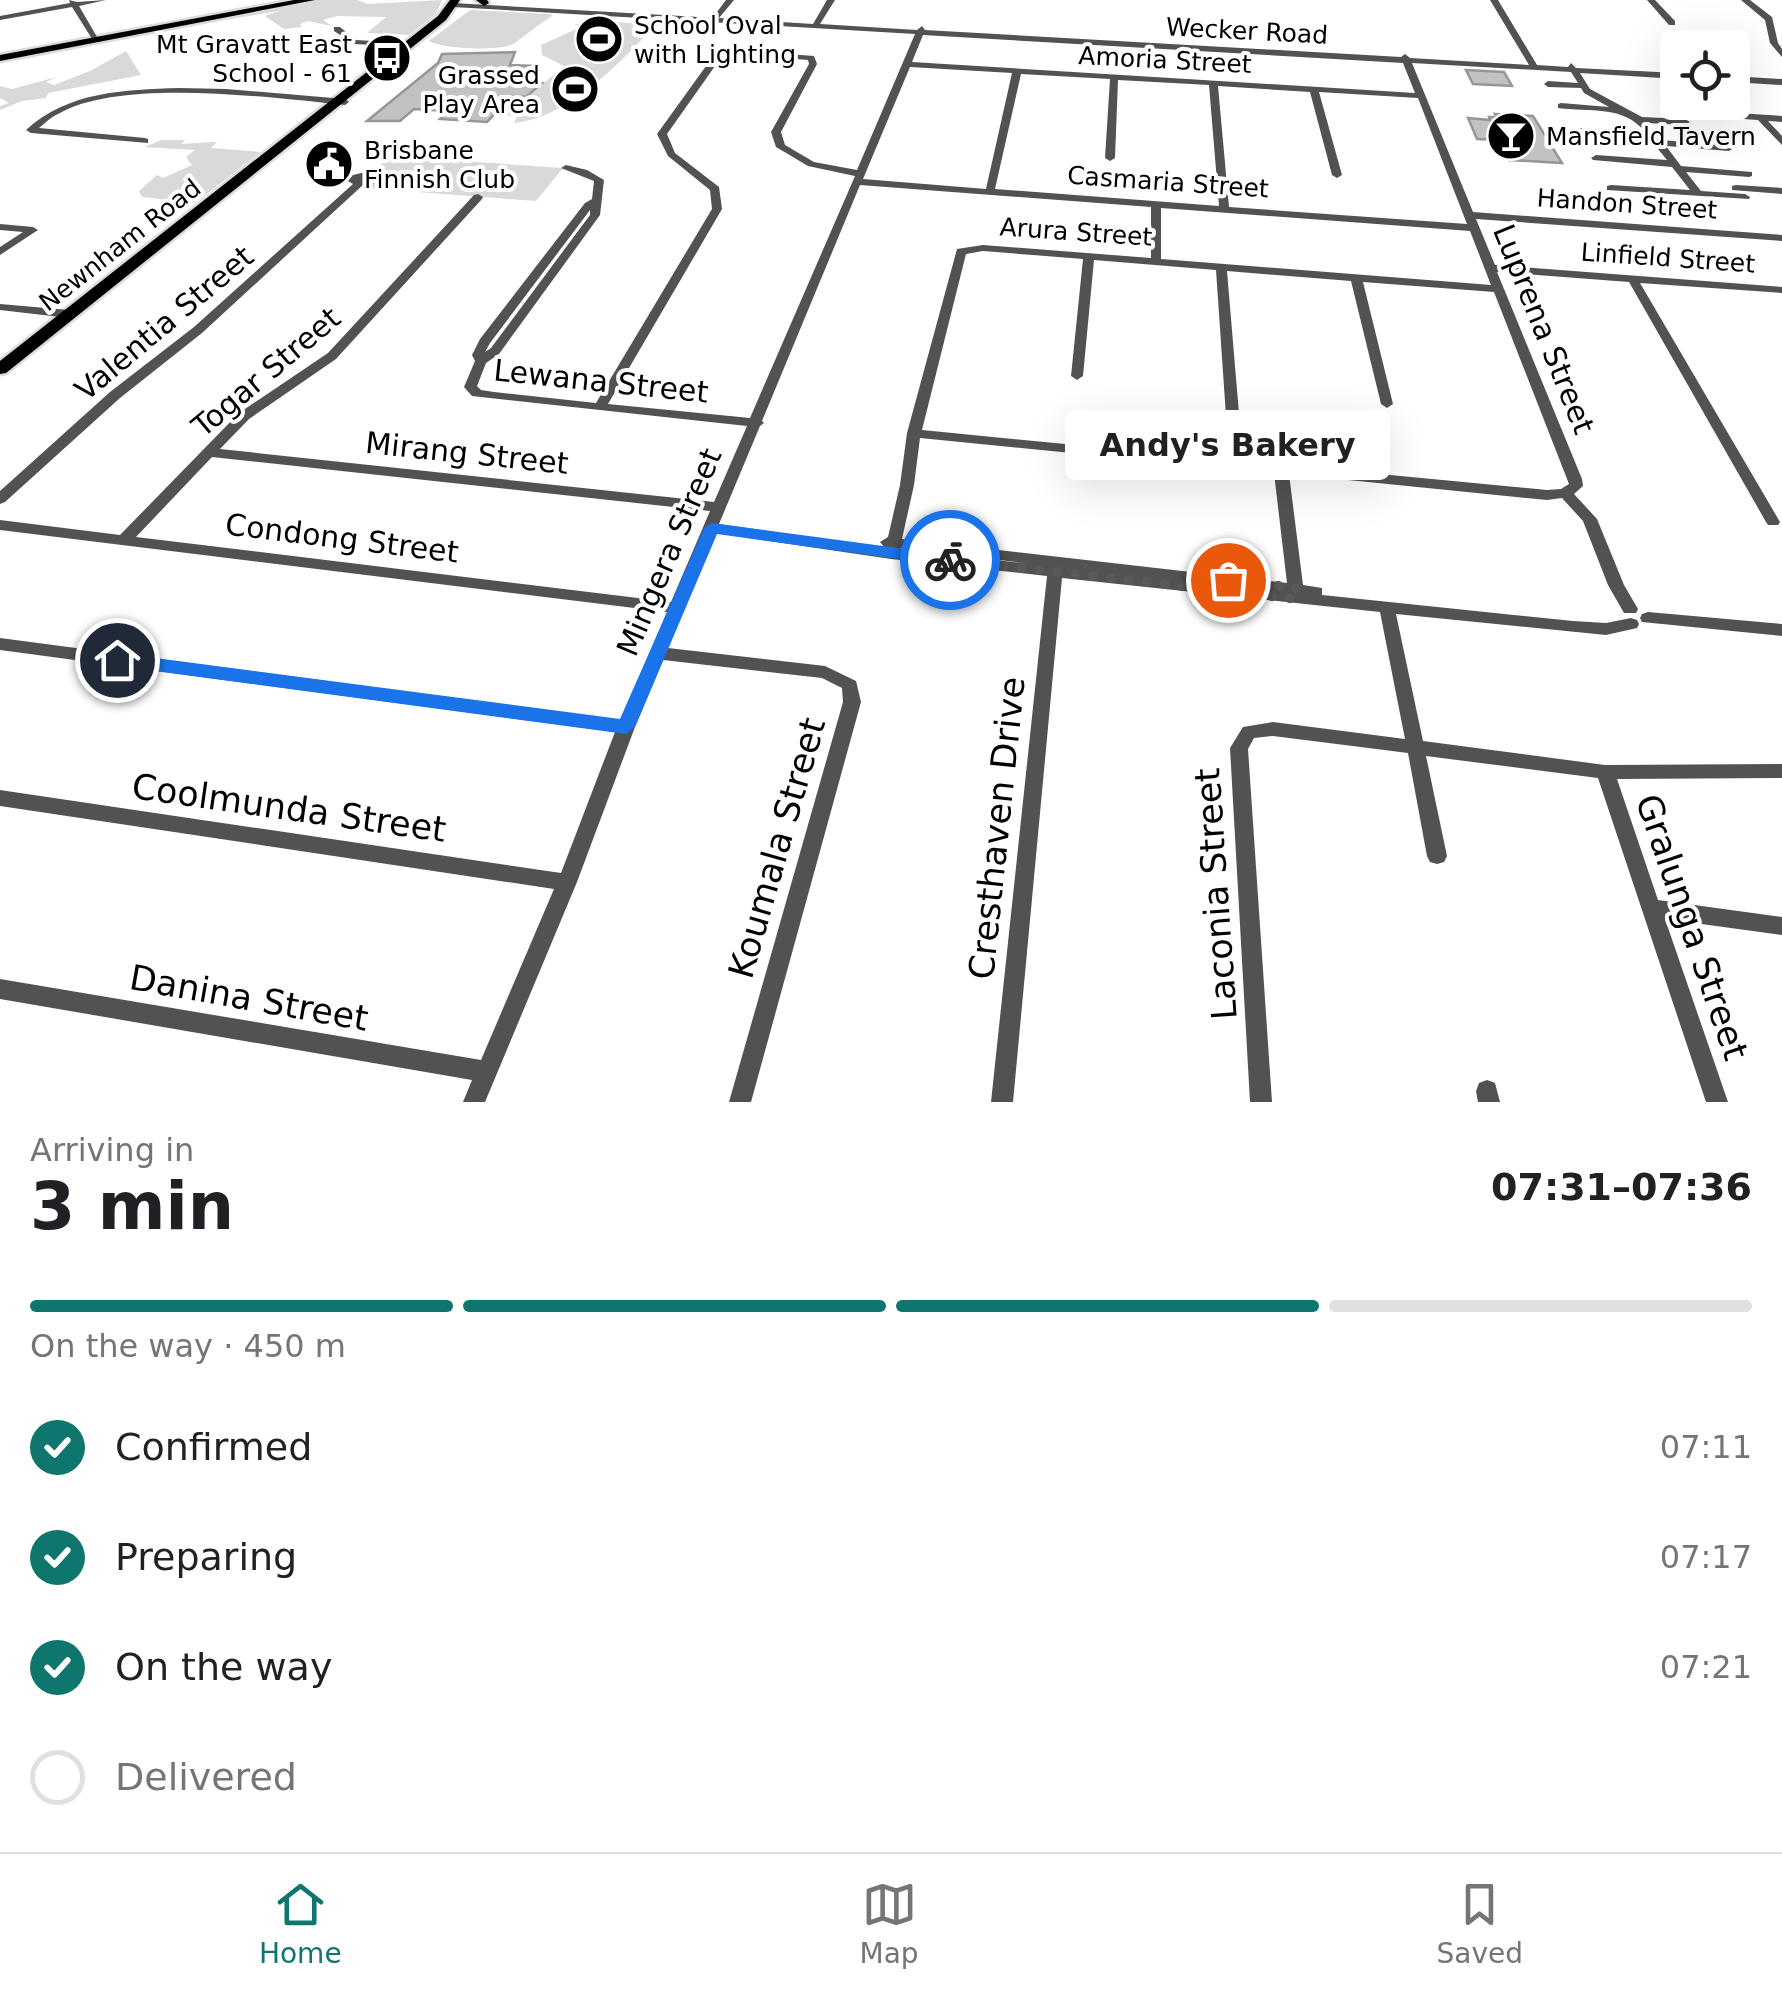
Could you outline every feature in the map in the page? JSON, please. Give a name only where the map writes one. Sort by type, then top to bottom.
[{"type":"main road","points":[[96,38],[288,0]]},
{"type":"main road","points":[[0,56],[310,0]]},
{"type":"main road","name":"Newnham Road","points":[[340,102],[460,3]]},
{"type":"main road","name":"Newnham Road","points":[[0,368],[460,3]]},
{"type":"street","points":[[0,18],[73,2],[102,0]]},
{"type":"street","points":[[718,16],[730,0]]},
{"type":"street","points":[[816,23],[831,0]]},
{"type":"street","points":[[1494,0],[1533,66]]},
{"type":"street","points":[[1651,0],[1672,23]]},
{"type":"street","points":[[1745,0],[1769,19],[1774,43],[1782,55]]},
{"type":"street","points":[[73,2],[96,38]]},
{"type":"street","name":"Wecker Road","points":[[460,3],[816,23]]},
{"type":"street","name":"Wecker Road","points":[[460,3],[1660,73]]},
{"type":"street","points":[[337,29],[354,42],[407,46]]},
{"type":"street","name":"Mingera Street","points":[[474,1102],[568,882],[626,727],[922,30]]},
{"type":"street","name":"Casmaria Street","points":[[600,406],[717,210],[715,189],[672,154],[662,134],[717,56],[735,52],[810,58],[813,64],[776,132],[780,146],[810,164],[860,178],[1224,209],[1471,222]]},
{"type":"street","name":"Luprena Street","points":[[1406,58],[1575,479],[1576,486],[1566,494]]},
{"type":"street","name":"Amoria Street","points":[[906,64],[1422,96]]},
{"type":"street","points":[[1572,68],[1583,86]]},
{"type":"street","points":[[990,191],[1017,72]]},
{"type":"street","points":[[1110,158],[1114,77]]},
{"type":"street","points":[[1750,78],[1782,80]]},
{"type":"street","points":[[1213,83],[1224,209]]},
{"type":"street","points":[[1548,84],[1583,86],[1640,120],[1698,194]]},
{"type":"street","points":[[146,141],[31,130],[78,102],[155,89],[340,102]]},
{"type":"street","points":[[1314,89],[1337,175]]},
{"type":"street","points":[[1561,106],[1625,110]]},
{"type":"street","points":[[1750,117],[1782,118]]},
{"type":"street","points":[[1760,117],[1782,142]]},
{"type":"street","points":[[1640,120],[1660,120]]},
{"type":"street","points":[[1577,131],[1728,148]]},
{"type":"street","points":[[1596,158],[1749,174]]},
{"type":"street","name":"Lewana Street","points":[[566,168],[599,180],[595,215],[495,351],[482,362],[470,387],[477,393],[757,423]]},
{"type":"street","name":"Valentia Street","points":[[0,499],[114,396],[198,330],[359,184]]},
{"type":"street","points":[[1612,188],[1698,194],[1782,191]]},
{"type":"street","points":[[1729,188],[1748,193]]},
{"type":"street","name":"Togar Street","points":[[124,539],[259,403],[308,376],[332,356],[478,197]]},
{"type":"street","points":[[1156,204],[1156,261]]},
{"type":"street","name":"Handon Street","points":[[1471,222],[1782,238]]},
{"type":"street","points":[[0,227],[33,230],[0,252]]},
{"type":"street","name":"Arura Street","points":[[892,548],[914,433],[961,251],[982,248],[1498,289]]},
{"type":"street","points":[[1077,376],[1089,256]]},
{"type":"street","points":[[1221,266],[1236,464]]},
{"type":"street","name":"Linfield Street","points":[[1490,268],[1779,293]]},
{"type":"street","points":[[1356,277],[1387,404]]},
{"type":"street","points":[[1632,278],[1773,522]]},
{"type":"street","points":[[0,307],[70,314]]},
{"type":"street","points":[[914,433],[1529,494],[1566,494],[1590,519],[1616,585],[1636,617]]},
{"type":"street","name":"Mirang Street","points":[[208,452],[720,508]]},
{"type":"street","points":[[1281,468],[1296,594]]},
{"type":"street","name":"Condong Street","points":[[0,525],[678,608]]},
{"type":"street","points":[[712,528],[1574,627],[1606,630],[1636,617],[1782,630]]},
{"type":"street","name":"Cresthaven Drive","points":[[1002,1102],[1056,566]]},
{"type":"street","points":[[1387,606],[1436,856]]},
{"type":"street","points":[[0,644],[626,727]]},
{"type":"street","name":"Koumala Street","points":[[658,653],[825,672],[850,685],[852,702],[740,1102]]},
{"type":"street","name":"Laconia Street","points":[[1261,1102],[1239,748],[1249,732],[1273,729],[1415,748]]},
{"type":"street","points":[[1415,748],[1605,772],[1782,771]]},
{"type":"street","name":"Gralunga Street","points":[[1605,772],[1717,1102]]},
{"type":"street","name":"Coolmunda Street","points":[[0,798],[568,882]]},
{"type":"street","points":[[1651,908],[1782,926]]},
{"type":"street","name":"Danina Street","points":[[0,989],[488,1072]]},
{"type":"shaded area","points":[[311,0],[357,0],[368,4],[442,0],[436,14],[409,35],[367,33],[386,17],[337,16],[323,20],[332,26],[308,21],[300,24],[302,27],[284,29],[265,16],[279,11],[200,24]]},
{"type":"shaded area","points":[[470,10],[552,16],[508,46],[472,48],[429,41]]},
{"type":"shaded area","points":[[593,20],[639,24],[649,32],[571,102],[514,123],[517,116],[499,115],[505,109],[524,110],[522,114],[535,108],[517,106],[564,66],[542,55],[541,45],[583,26],[574,25]]},
{"type":"shaded area","points":[[126,51],[141,75],[48,93],[46,98],[22,101],[0,110],[0,106],[9,103],[0,98],[0,86],[12,89],[57,77],[46,82],[54,85]]},
{"type":"shaded area","points":[[162,140],[185,140],[181,144],[217,142],[211,148],[261,152],[195,203],[142,197],[139,191],[157,175],[163,178],[192,165],[186,157],[195,150],[144,147]]},
{"type":"shaded area","points":[[390,156],[563,168],[536,201],[364,188],[381,180],[382,175],[373,172]]},
{"type":"building","points":[[515,52],[510,65],[534,66],[527,81],[542,83],[526,97],[512,96],[487,122],[440,119],[448,111],[414,109],[400,121],[367,121],[438,63],[442,54]]},
{"type":"building","points":[[1466,70],[1504,72],[1512,86],[1473,84]]},
{"type":"building","name":"Mansfield Tavern","points":[[1495,114],[1533,116],[1562,163],[1509,160],[1499,140],[1477,139],[1468,118],[1490,120],[1489,117],[1497,117]]},
{"type":"way so far","points":[[950,560],[1297,599],[1296,588],[1228,580]]},
{"type":"place","name":"School Oval with Lighting","points":[[599,39]]},
{"type":"place","name":"Mt Gravatt East School - 61","points":[[387,58]]},
{"type":"place","name":"Grassed Play Area","points":[[575,89]]},
{"type":"place","name":"Mansfield Tavern","points":[[1511,136]]},
{"type":"place","name":"Brisbane Finnish Club","points":[[329,164]]},
{"type":"place","name":"Andy's Bakery","points":[[1228,580]]},
{"type":"route","points":[[117,660],[626,727],[712,528],[950,560]]}]
